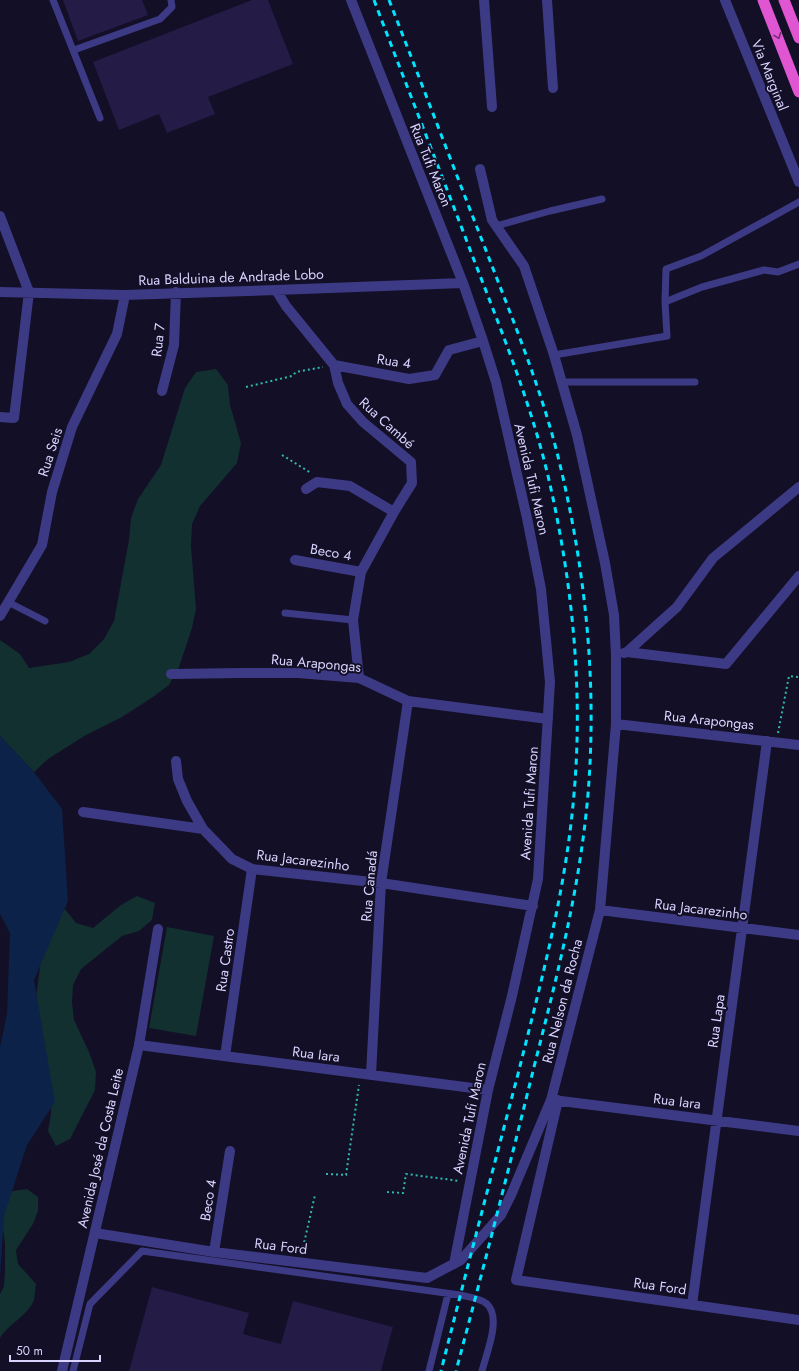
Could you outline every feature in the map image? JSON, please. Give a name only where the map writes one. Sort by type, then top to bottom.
[{"type":"highway","points":[[784,0],[799,38]]},
{"type":"highway","points":[[763,1],[799,92]]},
{"type":"street","name":"Rua Tufi Maron","points":[[351,0],[463,283],[483,341]]},
{"type":"street","points":[[484,0],[492,107]]},
{"type":"street","points":[[547,0],[552,88]]},
{"type":"street","name":"Via Marginal","points":[[725,0],[799,182]]},
{"type":"street","name":"Rua Nelson da Rocha","points":[[458,1262],[501,1215],[554,1100],[600,910],[616,724],[616,656],[614,615],[605,563],[577,435],[554,355],[524,266],[492,220],[480,169]]},
{"type":"street","points":[[0,216],[29,292],[14,418],[0,417]]},
{"type":"street","name":"Rua Balduina de Andrade Lobo","points":[[0,292],[125,295],[463,283]]},
{"type":"street","name":"Rua Cambé","points":[[276,290],[286,306],[334,365],[338,383],[347,404],[363,422],[411,462],[412,484],[394,512],[361,572],[353,620],[359,678]]},
{"type":"street","name":"Rua 7","points":[[162,391],[174,345],[176,292]]},
{"type":"street","name":"Rua Seis","points":[[0,616],[42,545],[52,492],[72,427],[117,334],[125,295]]},
{"type":"street","name":"Rua 4","points":[[334,365],[409,379],[435,376],[450,350],[483,341]]},
{"type":"street","name":"Avenida Tufi Maron","points":[[458,1262],[470,1183],[488,1090],[533,906],[538,879],[550,682],[541,589],[528,518],[496,382],[483,341]]},
{"type":"street","points":[[306,489],[318,482],[350,486],[394,512]]},
{"type":"street","points":[[616,656],[627,652],[677,607],[713,558],[799,488]]},
{"type":"street","name":"Beco 4","points":[[295,560],[361,572]]},
{"type":"street","points":[[627,652],[726,664],[799,576]]},
{"type":"street","name":"Rua Arapongas","points":[[171,674],[298,673],[359,678],[408,701],[548,719]]},
{"type":"street","name":"Rua Canadá","points":[[366,1074],[381,883],[408,701]]},
{"type":"street","name":"Rua Arapongas","points":[[616,724],[799,745]]},
{"type":"street","name":"Rua Lapa","points":[[692,1305],[742,928],[772,742]]},
{"type":"street","name":"Rua Jacarezinho","points":[[176,761],[178,779],[187,801],[203,829],[232,859],[252,869],[381,883],[533,906]]},
{"type":"street","points":[[83,812],[203,829]]},
{"type":"street","name":"Rua Castro","points":[[225,1056],[252,869]]},
{"type":"street","name":"Rua Jacarezinho","points":[[600,910],[799,935]]},
{"type":"street","name":"Avenida José da Costa Leite","points":[[62,1371],[139,1045],[158,929]]},
{"type":"street","name":"Rua Iara","points":[[139,1045],[488,1090]]},
{"type":"street","name":"Rua Iara","points":[[554,1100],[799,1131]]},
{"type":"street","name":"Rua Ford","points":[[554,1100],[516,1280],[799,1320]]},
{"type":"street","name":"Beco 4","points":[[214,1252],[230,1151]]},
{"type":"street","name":"Rua Ford","points":[[94,1233],[214,1252],[427,1278],[458,1262]]},
{"type":"lane","points":[[53,0],[100,118]]},
{"type":"lane","points":[[74,50],[160,19],[172,7],[171,0]]},
{"type":"lane","points":[[496,226],[550,211],[602,199]]},
{"type":"lane","points":[[554,355],[667,336],[665,302],[666,268],[701,256],[799,202]]},
{"type":"lane","points":[[665,302],[702,287],[764,270],[778,272],[799,264]]},
{"type":"lane","points":[[562,382],[695,382]]},
{"type":"lane","points":[[8,602],[45,622]]},
{"type":"lane","points":[[285,613],[353,620]]},
{"type":"lane","points":[[73,1371],[90,1304],[142,1251],[448,1294],[480,1300],[488,1305],[494,1317],[494,1328],[482,1371]]},
{"type":"lane","points":[[429,1371],[448,1294]]},
{"type":"path","points":[[246,386],[292,376],[296,372],[334,365]]},
{"type":"path","points":[[282,455],[318,476],[318,482]]},
{"type":"path","points":[[772,742],[788,676],[799,677]]},
{"type":"path","points":[[326,1174],[346,1175],[366,1074]]},
{"type":"path","points":[[387,1192],[403,1193],[406,1174],[470,1183]]},
{"type":"path","points":[[299,1263],[315,1195]]},
{"type":"green space","points":[[216,369],[228,385],[230,405],[241,443],[237,463],[200,506],[192,524],[191,546],[196,609],[192,628],[179,667],[169,685],[153,697],[122,717],[86,735],[48,759],[34,772],[0,736],[0,640],[20,654],[29,668],[69,662],[89,654],[104,639],[114,621],[129,540],[131,518],[138,499],[161,465],[185,388],[196,372]]},
{"type":"green space","points":[[137,896],[155,903],[152,920],[139,931],[122,936],[81,969],[73,985],[72,1002],[74,1020],[89,1052],[96,1072],[95,1090],[70,1139],[56,1146],[48,1131],[51,1114],[51,1097],[35,1006],[47,917],[65,909],[76,923],[93,928],[121,905]]},
{"type":"green space","points":[[167,927],[214,936],[196,1036],[149,1028]]},
{"type":"green space","points":[[27,1189],[38,1197],[38,1211],[33,1224],[16,1250],[18,1264],[36,1284],[34,1300],[23,1316],[8,1328],[0,1338],[0,1294],[4,1286],[5,1272],[5,1244],[1,1213],[3,1199],[13,1191]]},
{"type":"water","points":[[0,736],[34,772],[62,809],[68,901],[34,980],[55,1102],[27,1145],[4,1216],[0,1277],[0,1047],[7,1014],[10,933],[0,914]]},
{"type":"building","points":[[63,0],[142,0],[148,15],[78,41]]},
{"type":"building","points":[[252,0],[268,0],[293,64],[208,97],[215,114],[167,133],[159,114],[119,130],[93,62]]},
{"type":"building","points":[[152,1287],[249,1313],[243,1334],[281,1344],[293,1301],[393,1327],[381,1371],[129,1371]]},
{"type":"railway","points":[[374,0],[507,345],[536,431],[559,527],[570,603],[576,679],[577,718],[574,794],[559,901],[527,1039],[441,1371]]},
{"type":"railway","points":[[389,0],[518,333],[546,414],[561,469],[577,549],[583,590],[590,671],[591,712],[588,794],[579,864],[567,932],[496,1219],[456,1371]]}]
